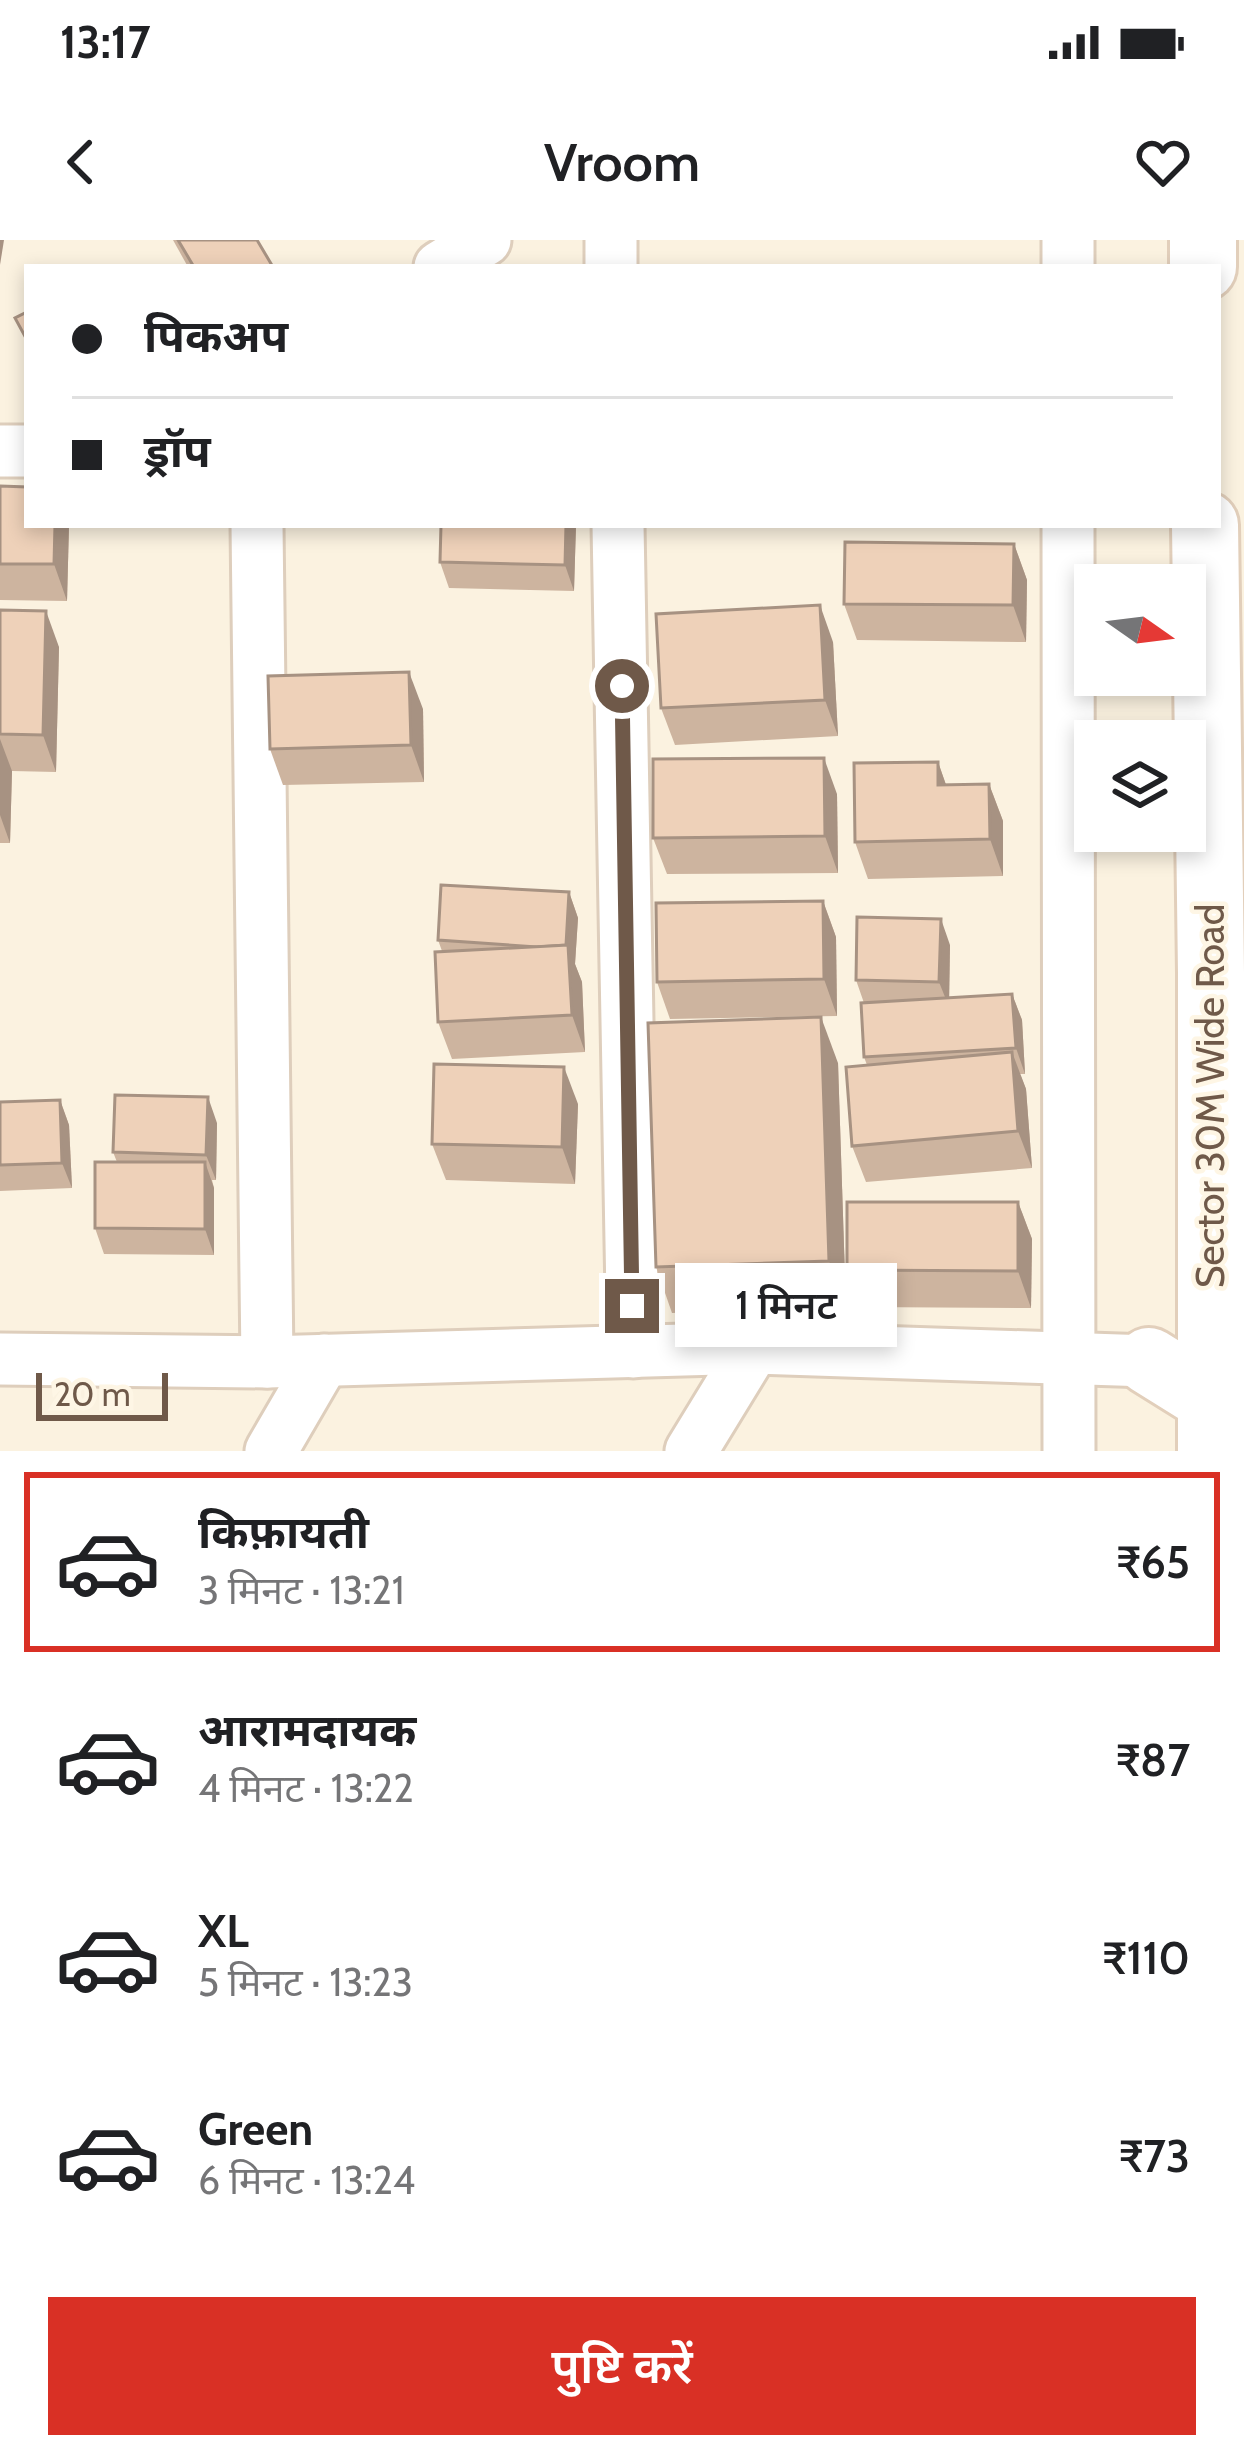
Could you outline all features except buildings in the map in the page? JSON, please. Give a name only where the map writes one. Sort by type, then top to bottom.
[{"type":"main road","name":"Sector 30M Wide Road","points":[[1205,528],[1227,869],[1227,1333],[1222,1416]]},
{"type":"main road","points":[[1148,1361],[1227,1333]]},
{"type":"main road","points":[[1148,1361],[1222,1416]]},
{"type":"street","points":[[445,264],[485,240]]},
{"type":"street","points":[[257,528],[267,1362]]},
{"type":"street","points":[[618,528],[633,1352]]},
{"type":"street","points":[[1068,528],[1069,1451]]},
{"type":"street","points":[[0,1359],[267,1362],[754,1348],[1148,1361]]},
{"type":"street","points":[[691,1451],[754,1348]]},
{"type":"street","points":[[271,1451],[324,1360]]},
{"type":"route","points":[[622,686],[632,1306]]}]
